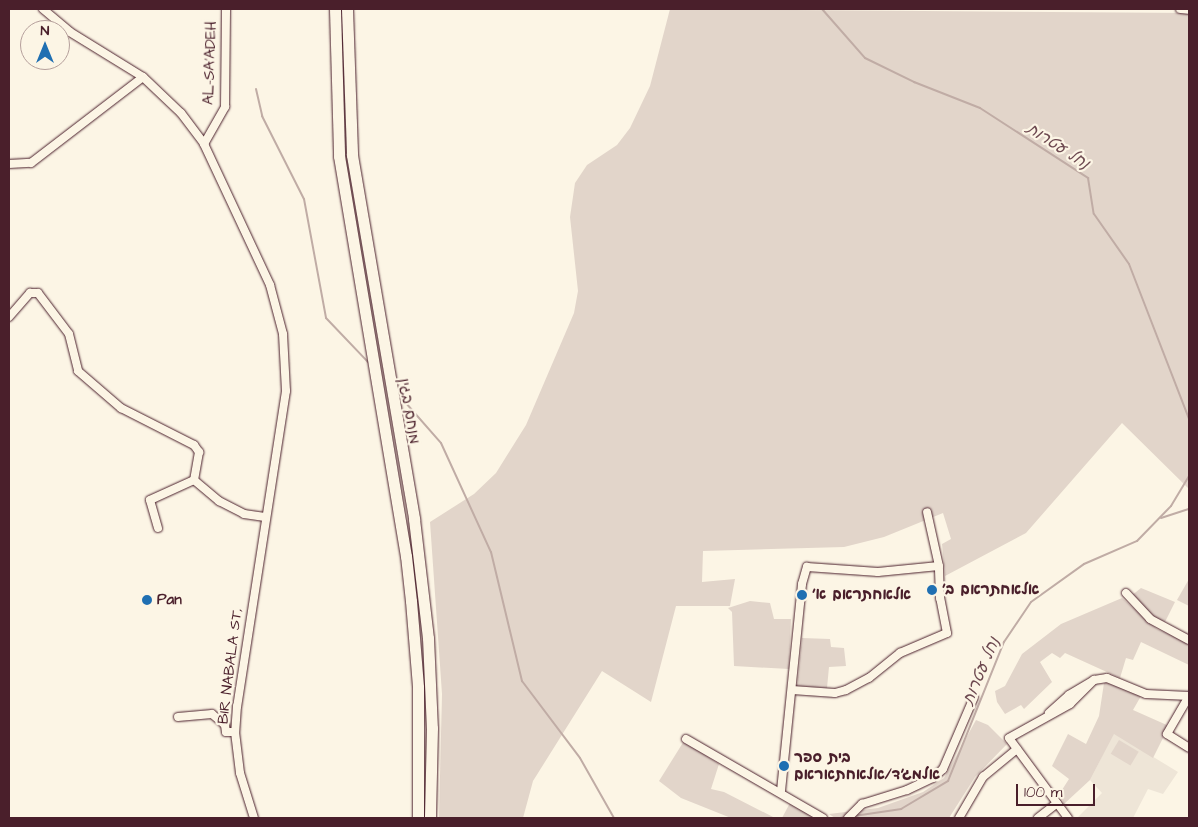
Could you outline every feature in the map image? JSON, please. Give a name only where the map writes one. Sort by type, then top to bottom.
[{"type":"highway","name":"מנחם בגין","points":[[335,9],[339,156],[410,592],[418,687],[418,818]]},
{"type":"highway","name":"מנחם בגין","points":[[347,9],[352,155],[374,298],[414,519],[428,638],[432,728],[430,818]]},
{"type":"street","name":"BIR NABALA ST,","points":[[43,9],[70,32],[144,77],[181,112],[204,144],[270,284],[283,334],[286,392],[265,517],[235,732],[240,773],[254,818]]},
{"type":"street","name":"AL-SA'ADEH","points":[[204,144],[226,107],[226,9]]},
{"type":"street","points":[[1180,9],[1189,10]]},
{"type":"street","points":[[9,164],[31,163],[144,77]]},
{"type":"street","points":[[9,317],[30,293],[38,292],[68,334],[78,371],[121,408],[194,445],[199,452],[194,480]]},
{"type":"street","points":[[194,480],[219,502],[244,514],[265,517]]},
{"type":"street","points":[[158,528],[150,500],[194,480]]},
{"type":"street","points":[[792,690],[835,693],[846,690],[869,678],[900,653],[947,633],[940,598],[939,566],[927,512]]},
{"type":"street","points":[[781,791],[802,584],[807,567],[878,572],[939,566]]},
{"type":"street","points":[[1126,593],[1150,619],[1189,640]]},
{"type":"street","points":[[1068,818],[1009,738],[1081,696],[1094,680],[1107,678],[1146,694],[1188,700],[1167,734],[1189,748]]},
{"type":"street","points":[[848,818],[862,804],[907,790],[933,778],[943,769],[974,697]]},
{"type":"street","points":[[178,717],[212,714],[225,725],[226,732],[235,732]]},
{"type":"street","points":[[686,739],[781,791],[823,818]]},
{"type":"street","points":[[959,818],[983,777],[1017,749]]},
{"type":"street","points":[[1038,818],[1057,803]]},
{"type":"shaded area","points":[[670,9],[1189,13],[1189,489],[1122,423],[1026,533],[945,576],[942,544],[951,539],[943,513],[884,537],[844,547],[703,551],[702,582],[735,579],[730,606],[676,606],[651,702],[602,671],[533,781],[523,818],[439,818],[442,694],[430,522],[474,494],[496,473],[526,425],[574,313],[578,291],[570,217],[575,183],[587,165],[617,145],[630,128],[650,86]]},
{"type":"shaded area","points":[[1189,579],[1189,606],[1177,600]]},
{"type":"shaded area","points":[[1141,588],[1175,602],[1165,622],[1153,617],[1131,596]]},
{"type":"shaded area","points":[[1122,598],[1157,629],[1189,643],[1189,665],[1141,642],[1133,660],[1126,658],[1120,678],[1065,653],[1060,658],[1052,653],[1040,662],[1052,682],[1024,709],[1021,705],[1005,714],[997,702],[995,691],[1005,686],[1022,654],[1061,624]]},
{"type":"shaded area","points":[[750,601],[770,603],[774,619],[791,619],[789,669],[734,666],[732,612],[728,608]]},
{"type":"shaded area","points":[[802,638],[830,639],[831,647],[844,648],[846,666],[829,667],[827,688],[797,686]]},
{"type":"shaded area","points":[[1111,682],[1141,696],[1133,710],[1169,726],[1153,758],[1114,734],[1090,780],[1064,804],[1060,793],[1069,779],[1052,766],[1068,734],[1086,744],[1099,716],[1104,683]]},
{"type":"shaded area","points":[[976,720],[988,725],[1007,744],[975,777],[949,818],[835,818],[829,814],[878,808],[923,792],[944,778]]},
{"type":"shaded area","points":[[1114,733],[1178,772],[1163,794],[1148,789],[1133,818],[1077,818],[1102,793],[1090,780]]},
{"type":"shaded area","points":[[1119,740],[1139,752],[1130,766],[1111,754]]},
{"type":"shaded area","points":[[684,741],[719,764],[711,789],[724,792],[775,818],[731,818],[681,798],[659,781]]},
{"type":"shaded area","points":[[791,801],[819,818],[782,818]]},
{"type":"waterway","name":"נחל עטרות","points":[[822,9],[865,58],[914,82],[980,108],[1088,178],[1094,214],[1129,264],[1189,419]]},
{"type":"waterway","points":[[256,89],[262,116],[304,199],[326,318],[369,363]]},
{"type":"waterway","points":[[398,394],[441,443],[491,552],[522,681],[580,758],[614,818]]},
{"type":"waterway","name":"נחל עטרות","points":[[854,816],[901,809],[948,781],[1004,642],[1031,602],[1084,564],[1137,541],[1171,506],[1189,476]]},
{"type":"waterway","points":[[1161,518],[1189,509]]},
{"type":"waterway","name":"נחל עטרות","points":[[840,818],[846,817]]},
{"type":"place","name":"אלאחתראם ב׳","points":[[932,590]]},
{"type":"place","name":"אלאחתראם א׳","points":[[802,595]]},
{"type":"place","name":"Pan","points":[[147,600]]},
{"type":"place","name":"בית ספר אלמג׳ד/אלאחתאראם","points":[[784,766]]}]
